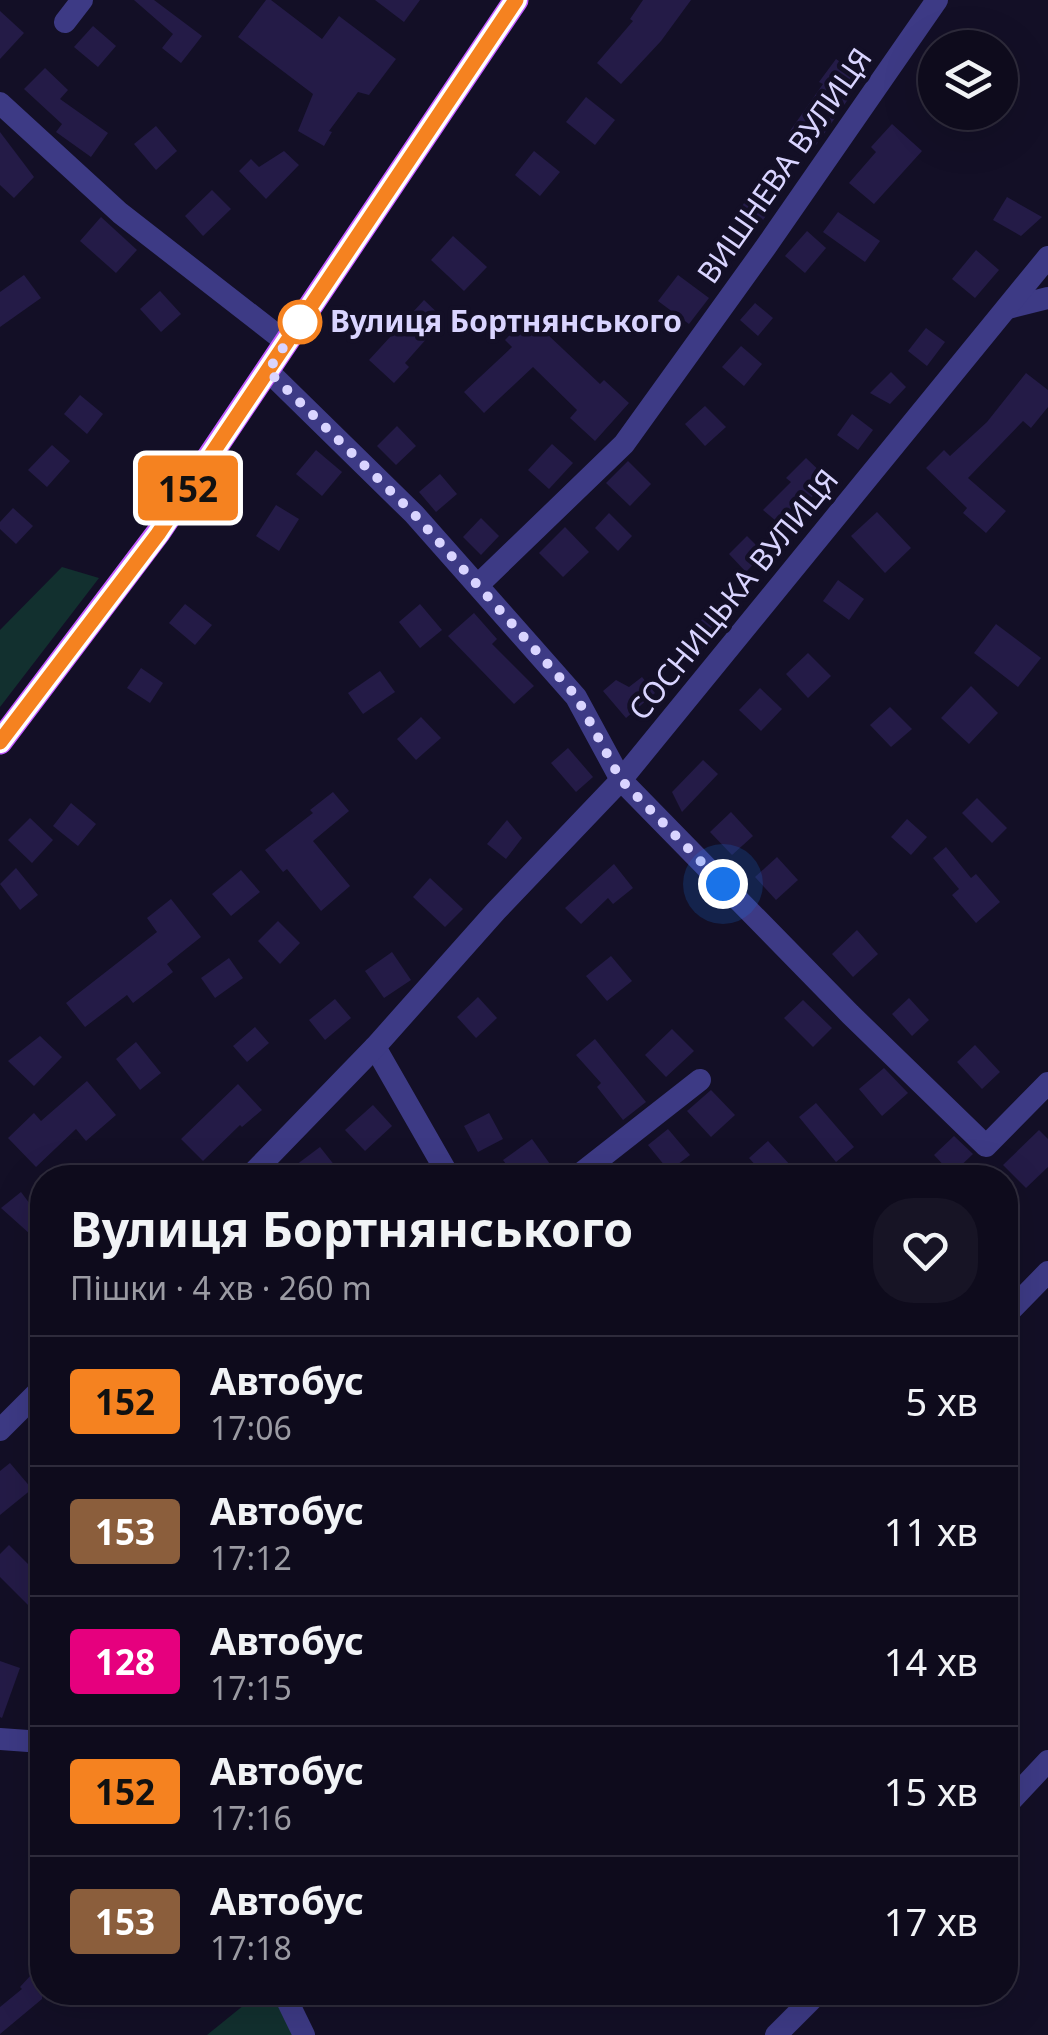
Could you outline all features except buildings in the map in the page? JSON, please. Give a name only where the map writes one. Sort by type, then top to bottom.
[{"type":"main road","points":[[0,742],[158,534],[516,0]]},
{"type":"street","points":[[66,22],[82,0]]},
{"type":"street","name":"ВИШНЕВА ВУЛИЦЯ","points":[[478,585],[624,444],[766,248],[937,0]]},
{"type":"street","points":[[0,103],[120,212],[287,344]]},
{"type":"street","name":"СОСНИЦЬКА ВУЛИЦЯ","points":[[261,1165],[621,780],[1048,258]]},
{"type":"street","points":[[1008,308],[1048,298]]},
{"type":"street","points":[[268,371],[414,514],[576,696],[621,780],[850,1014],[986,1146],[1048,1083]]},
{"type":"street","points":[[375,1047],[443,1165]]},
{"type":"street","points":[[592,1165],[700,1080]]},
{"type":"street","points":[[1018,1303],[1048,1272]]},
{"type":"street","points":[[0,1430],[30,1400]]},
{"type":"street","points":[[0,1739],[30,1741]]},
{"type":"street","points":[[1018,1793],[1048,1761]]},
{"type":"street","points":[[290,2005],[304,2035]]},
{"type":"street","points":[[776,2035],[806,2005]]},
{"type":"green space","points":[[62,567],[99,578],[0,707],[0,630]]},
{"type":"green space","points":[[244,2005],[278,2005],[294,2035],[207,2035]]},
{"type":"bus line","name":"152","points":[[0,742],[158,534],[516,0]]},
{"type":"place","name":"Вулиця Бортнянського","points":[[300,322]]},
{"type":"route","points":[[300,322],[268,371],[414,514],[514,626],[576,696],[621,780],[723,884]]}]
